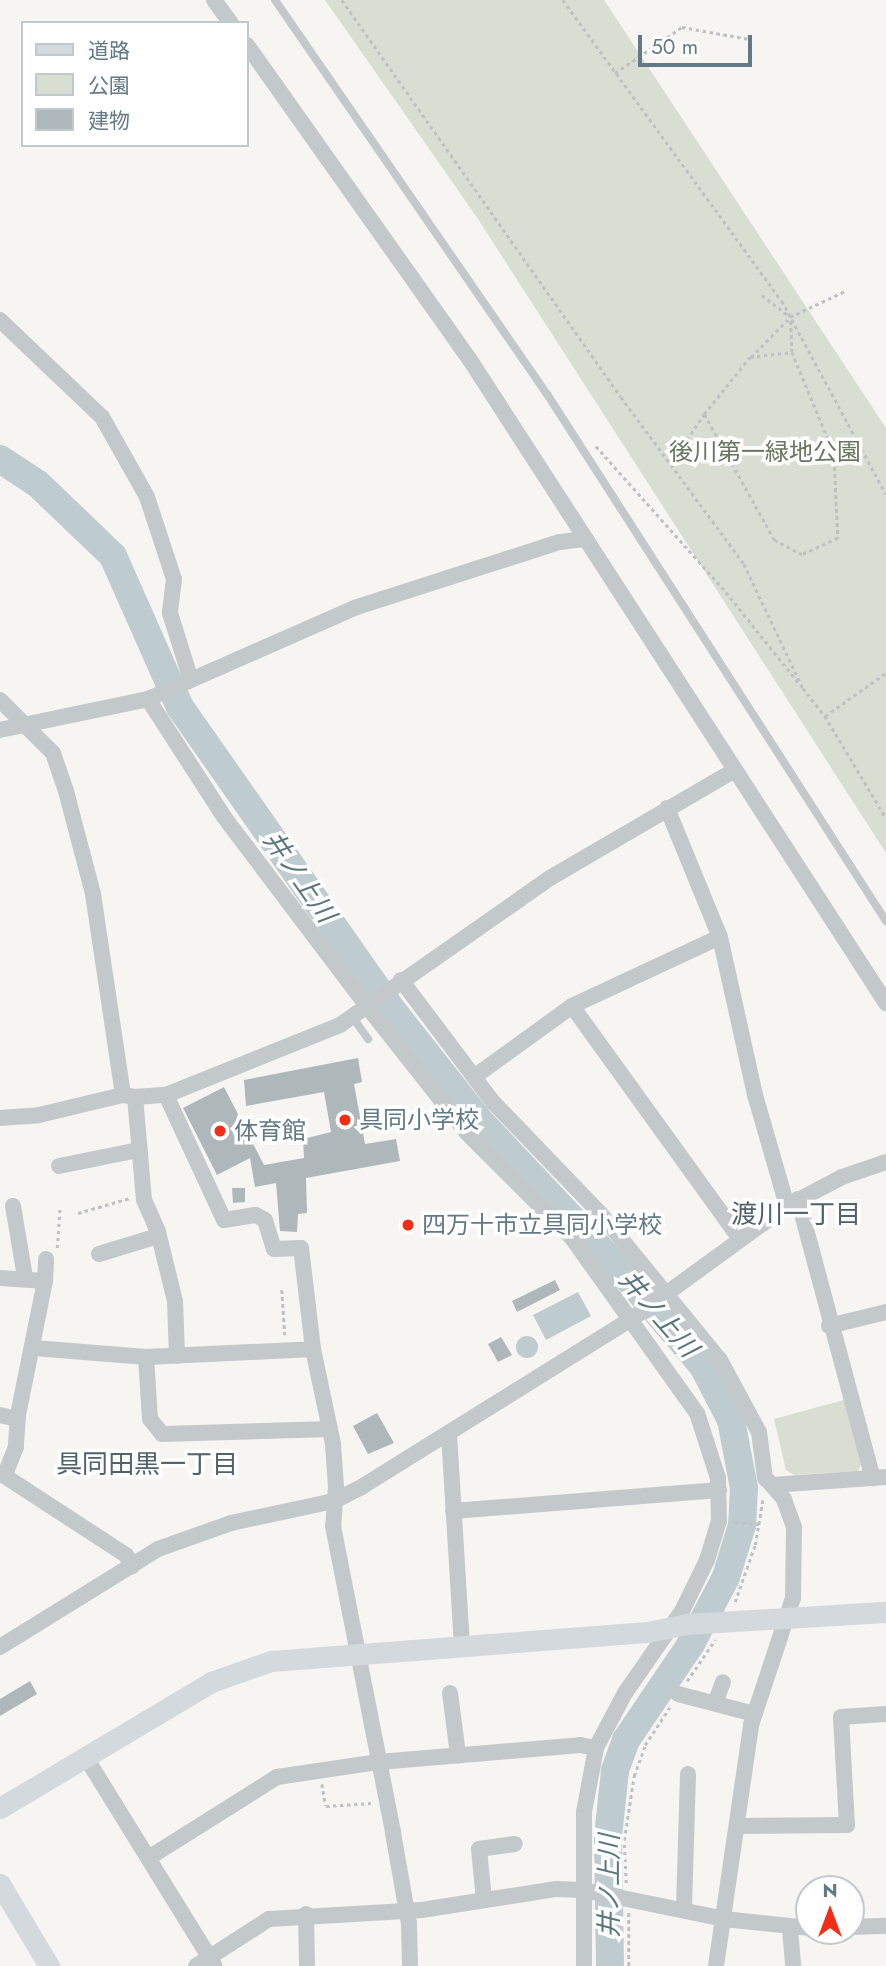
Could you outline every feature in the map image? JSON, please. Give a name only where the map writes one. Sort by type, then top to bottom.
[{"type":"street","points":[[214,0],[230,21]]},
{"type":"street","points":[[248,46],[470,360],[733,771],[886,1003]]},
{"type":"street","points":[[0,320],[102,417],[147,497],[174,579],[170,613],[186,682]]},
{"type":"street","points":[[0,730],[153,697],[354,608],[560,542],[586,539]]},
{"type":"street","points":[[153,697],[224,817],[467,1133],[572,1238],[633,1318],[697,1413],[713,1452],[719,1490],[719,1521],[698,1582],[678,1626],[596,1748],[584,1811],[589,1891],[584,1966]]},
{"type":"street","points":[[0,700],[29,725],[53,752],[93,894],[144,1197],[158,1236],[175,1301],[177,1356]]},
{"type":"street","points":[[0,1118],[39,1115],[129,1096],[166,1095],[295,1046],[353,1018],[397,983],[550,878],[733,771]]},
{"type":"street","points":[[667,808],[720,937],[755,1095],[793,1203],[829,1326],[879,1478],[772,1485]]},
{"type":"street","points":[[474,1077],[572,1006],[720,937]]},
{"type":"street","points":[[397,983],[474,1077],[663,1293],[742,1395],[759,1432],[765,1478],[791,1514],[796,1540],[788,1619],[754,1714],[716,1966]]},
{"type":"street","points":[[572,1006],[740,1239]]},
{"type":"street","points":[[166,1095],[224,1220],[257,1215],[265,1220],[274,1249],[301,1248],[313,1349],[330,1429],[334,1501],[332,1526],[406,1909],[410,1966]]},
{"type":"street","points":[[59,1166],[138,1150]]},
{"type":"street","points":[[0,1647],[132,1566],[193,1535],[334,1501],[449,1434],[633,1318],[663,1293],[793,1203],[886,1162]]},
{"type":"street","points":[[13,1206],[24,1277]]},
{"type":"street","points":[[99,1254],[158,1236]]},
{"type":"street","points":[[46,1259],[45,1281],[18,1419],[16,1447],[2,1474],[126,1555],[132,1566]]},
{"type":"street","points":[[0,1278],[24,1277],[45,1281]]},
{"type":"street","points":[[829,1326],[886,1312]]},
{"type":"street","points":[[34,1348],[104,1363],[146,1357],[313,1349]]},
{"type":"street","points":[[146,1357],[150,1419],[162,1434],[330,1429]]},
{"type":"street","points":[[0,1415],[18,1419]]},
{"type":"street","points":[[449,1434],[462,1644]]},
{"type":"street","points":[[453,1511],[719,1490]]},
{"type":"street","points":[[0,1808],[85,1756],[236,1671],[271,1661],[725,1621],[886,1612]]},
{"type":"street","points":[[678,1694],[708,1706],[716,1701],[723,1682]]},
{"type":"street","points":[[450,1693],[458,1755]]},
{"type":"street","points":[[716,1701],[754,1714]]},
{"type":"street","points":[[739,1826],[847,1825],[841,1717],[886,1714]]},
{"type":"street","points":[[150,1857],[277,1777],[379,1762],[580,1745],[596,1748]]},
{"type":"street","points":[[85,1756],[150,1857],[207,1963],[269,1919],[306,1914],[406,1909],[556,1889],[589,1891],[724,1919],[795,1929]]},
{"type":"street","points":[[684,1909],[688,1774]]},
{"type":"street","points":[[484,1900],[479,1849],[515,1844]]},
{"type":"street","points":[[0,1884],[49,1966]]},
{"type":"street","points":[[306,1914],[307,1966]]},
{"type":"street","points":[[865,1927],[886,1926]]},
{"type":"street","points":[[789,1929],[793,1966]]},
{"type":"lane","points":[[275,0],[547,394],[886,921]]},
{"type":"lane","points":[[353,1018],[368,1039]]},
{"type":"path","points":[[342,0],[670,464],[744,564],[803,688]]},
{"type":"path","points":[[563,0],[790,317],[886,494]]},
{"type":"path","points":[[615,73],[682,27],[749,40]]},
{"type":"path","points":[[670,464],[704,414],[750,358],[790,317],[847,290]]},
{"type":"path","points":[[704,414],[774,540],[802,555],[838,538],[834,453],[792,352],[790,317],[762,295]]},
{"type":"path","points":[[750,358],[792,352]]},
{"type":"path","points":[[587,436],[726,592],[825,716],[886,818]]},
{"type":"path","points":[[825,716],[886,673]]},
{"type":"path","points":[[78,1213],[144,1197]]},
{"type":"path","points":[[282,1290],[287,1352]]},
{"type":"path","points":[[629,1966],[624,1840],[634,1776],[645,1745],[725,1621],[760,1524],[763,1493],[772,1485]]},
{"type":"path","points":[[719,1521],[760,1524]]},
{"type":"path","points":[[320,1770],[326,1806],[375,1802]]},
{"type":"green space","name":"後川第一緑地公園","points":[[325,0],[604,0],[886,428],[886,853],[476,216]]},
{"type":"green space","points":[[844,1400],[861,1465],[858,1471],[794,1475],[786,1470],[774,1419]]},
{"type":"shaded area","points":[[578,1292],[591,1316],[546,1340],[533,1315]]},
{"type":"shaded area","points":[[527,1336],[535,1339],[538,1347],[535,1355],[527,1358],[519,1355],[516,1347],[519,1339]]},
{"type":"building","points":[[358,1058],[362,1082],[354,1084],[365,1144],[396,1139],[400,1161],[306,1178],[307,1213],[298,1214],[297,1232],[280,1231],[276,1183],[255,1187],[250,1158],[217,1175],[183,1108],[224,1087],[264,1165],[304,1158],[303,1139],[331,1132],[324,1092],[246,1106],[244,1080]]},
{"type":"building","points":[[232,1188],[245,1188],[245,1202],[233,1203]]},
{"type":"building","points":[[555,1280],[560,1290],[517,1312],[512,1301]]},
{"type":"building","points":[[501,1337],[512,1355],[498,1362],[488,1344]]},
{"type":"building","points":[[377,1413],[394,1443],[368,1454],[353,1426]]},
{"type":"building","points":[[30,1681],[37,1694],[0,1716],[0,1699]]},
{"type":"waterway","name":"井ノ上川","points":[[0,459],[38,484],[113,556],[180,707],[393,1011],[478,1119],[625,1275],[703,1366],[731,1420],[744,1488],[742,1525],[726,1577],[691,1644],[626,1740],[615,1771],[608,1837],[610,1966]]},
{"type":"place","name":"具同小学校","points":[[345,1120]]},
{"type":"place","name":"体育館","points":[[220,1131]]},
{"type":"place","name":"四万十市立具同小学校","points":[[408,1225]]},
{"type":"district","name":"渡川一丁目","points":[[796,1215]]},
{"type":"district","name":"具同田黒一丁目","points":[[147,1465]]}]
